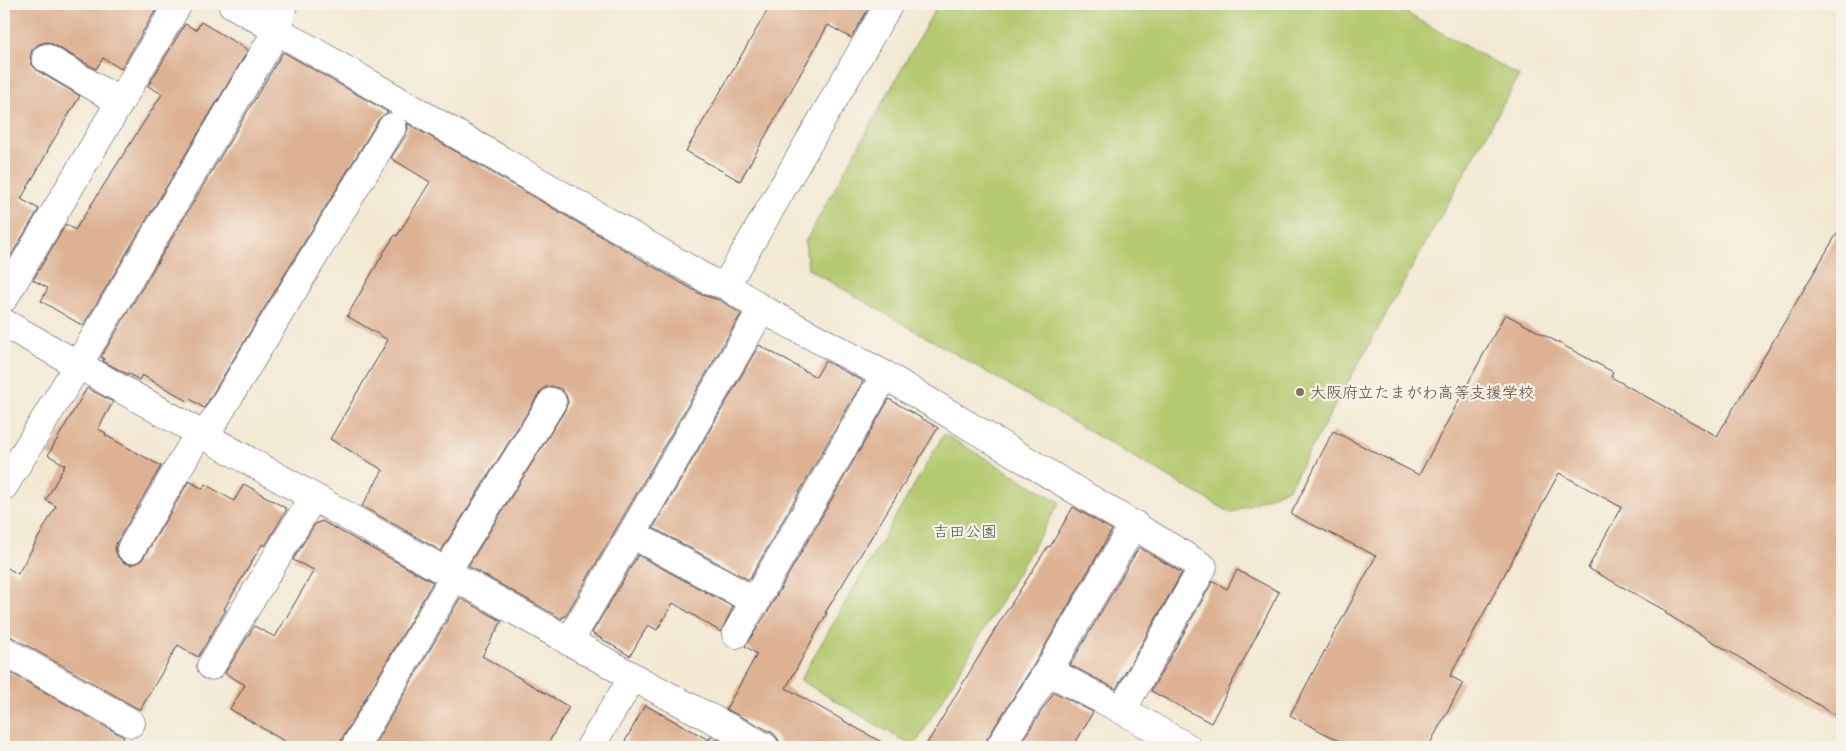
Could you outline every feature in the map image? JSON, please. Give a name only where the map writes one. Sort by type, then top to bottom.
[{"type":"street","points":[[4,298],[178,4]]},
{"type":"street","points":[[232,4],[280,16],[710,280],[726,285],[762,309],[885,376],[1203,567],[1122,710]]},
{"type":"street","points":[[726,285],[889,4]]},
{"type":"street","points":[[4,486],[78,365],[280,16]]},
{"type":"street","points":[[46,58],[120,102]]},
{"type":"street","points":[[131,549],[392,128]]},
{"type":"street","points":[[569,642],[762,309]]},
{"type":"street","points":[[4,322],[569,642],[765,747]]},
{"type":"street","points":[[736,634],[885,376]]},
{"type":"street","points":[[355,747],[450,574],[552,402]]},
{"type":"street","points":[[211,666],[313,497]]},
{"type":"street","points":[[1000,747],[1048,671],[1134,524]]},
{"type":"street","points":[[632,534],[756,602]]},
{"type":"street","points":[[4,651],[131,723]]},
{"type":"street","points":[[1048,671],[1187,747]]},
{"type":"street","points":[[590,747],[633,677]]},
{"type":"green space","points":[[938,4],[1390,4],[1519,76],[1289,488],[1231,513],[808,269],[805,242]]},
{"type":"green space","name":"吉田公園","points":[[944,434],[1060,502],[914,747],[800,680]]},
{"type":"building","points":[[13,4],[150,4],[157,8],[121,69],[103,58],[96,69],[47,42],[39,44],[32,50],[30,58],[32,65],[38,71],[80,96],[21,199],[39,209],[6,264],[4,263],[4,20]]},
{"type":"building","points":[[771,4],[871,4],[851,38],[828,25],[740,181],[686,151]]},
{"type":"building","points":[[201,22],[248,50],[83,326],[41,301],[48,288],[33,280],[66,224],[75,230],[162,94],[148,86],[185,24],[196,30]]},
{"type":"building","points":[[283,52],[388,112],[379,119],[204,408],[142,375],[139,380],[103,361],[104,358],[101,357]]},
{"type":"building","points":[[407,123],[702,295],[720,300],[741,314],[565,617],[563,616],[562,619],[468,566],[565,410],[568,402],[566,395],[561,389],[552,386],[544,388],[539,394],[441,551],[362,506],[383,470],[330,439],[388,340],[347,316],[384,252],[395,235],[397,236],[430,182],[391,158],[406,135]]},
{"type":"building","points":[[1842,225],[1842,719],[1665,613],[1666,611],[1588,568],[1621,507],[1559,473],[1450,676],[1463,683],[1428,747],[1350,747],[1290,715],[1376,556],[1291,514],[1333,431],[1419,475],[1505,314],[1613,372],[1611,377],[1717,436]]},
{"type":"building","points":[[759,345],[816,377],[825,361],[863,381],[749,580],[653,528]]},
{"type":"building","points":[[87,388],[113,402],[98,429],[106,433],[105,435],[161,466],[117,542],[115,549],[118,557],[123,562],[131,565],[139,562],[144,557],[189,481],[203,489],[205,484],[234,501],[244,484],[287,509],[265,546],[262,544],[198,657],[178,645],[140,710],[12,637],[4,635],[4,566],[18,574],[56,506],[46,500],[65,465],[48,455]]},
{"type":"building","points":[[889,399],[938,428],[825,613],[827,613],[786,688],[890,747],[780,747],[778,739],[773,733],[726,709],[757,654],[745,646],[769,610]]},
{"type":"building","points":[[1073,507],[1112,530],[1035,663],[987,739],[985,747],[925,747],[994,631],[1048,546],[1050,547]]},
{"type":"building","points":[[322,521],[433,582],[339,747],[294,747],[230,709],[245,685],[225,673],[254,626],[275,637],[314,570],[293,560],[315,524]]},
{"type":"building","points":[[1139,547],[1182,573],[1116,689],[1070,665]]},
{"type":"building","points":[[638,555],[733,607],[721,632],[673,603],[657,630],[648,625],[630,656],[592,633]]},
{"type":"building","points":[[1237,570],[1279,592],[1211,723],[1151,691],[1213,581],[1227,589]]},
{"type":"building","points":[[460,598],[502,621],[482,656],[569,707],[546,747],[373,747]]},
{"type":"building","points":[[4,669],[124,737],[119,747],[4,747]]},
{"type":"building","points":[[1054,692],[1093,712],[1073,747],[1018,747]]},
{"type":"building","points":[[645,705],[709,740],[711,736],[732,747],[622,747]]},
{"type":"place","name":"大阪府立たまがわ高等支援学校","points":[[1300,392]]}]
